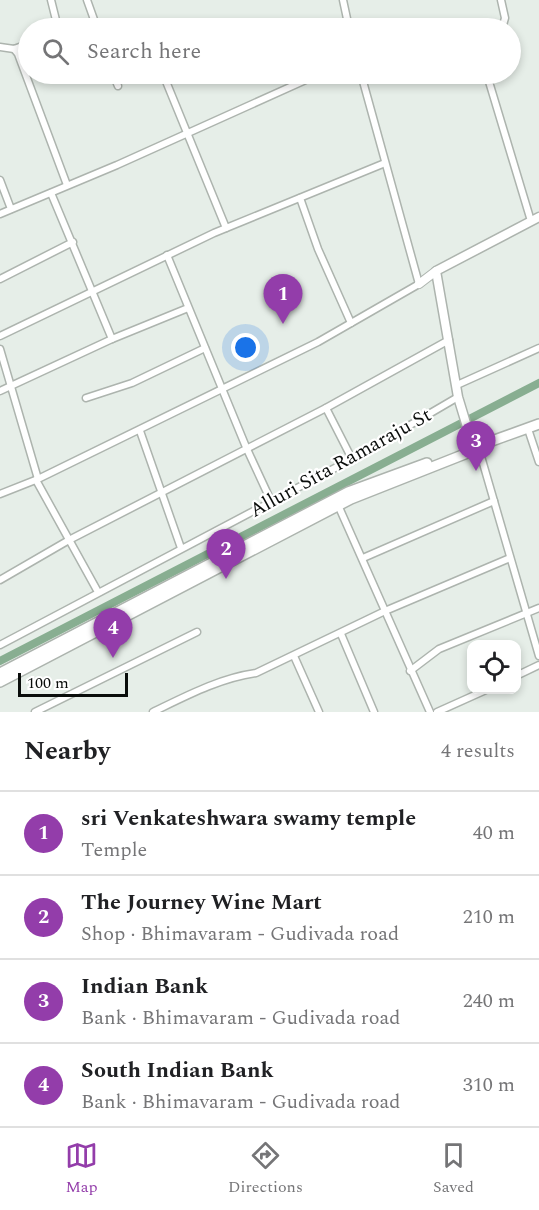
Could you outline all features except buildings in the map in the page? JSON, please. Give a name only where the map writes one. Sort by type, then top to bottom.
[{"type":"main road","points":[[473,448],[459,401],[442,268],[535,219]]},
{"type":"main road","points":[[0,673],[156,596],[337,502],[539,424]]},
{"type":"main road","points":[[0,682],[156,596]]},
{"type":"street","points":[[56,18],[52,2],[60,0]]},
{"type":"street","points":[[87,0],[93,18]]},
{"type":"street","points":[[343,0],[347,18]]},
{"type":"street","points":[[501,0],[505,18]]},
{"type":"street","points":[[0,47],[14,50],[18,54]]},
{"type":"street","points":[[14,50],[18,48]]},
{"type":"street","points":[[29,84],[67,185]]},
{"type":"street","points":[[167,84],[226,228]]},
{"type":"street","points":[[0,214],[297,84]]},
{"type":"street","points":[[364,84],[419,284]]},
{"type":"street","points":[[490,84],[535,219]]},
{"type":"street","points":[[0,336],[226,228],[386,164]]},
{"type":"street","points":[[0,180],[11,209]]},
{"type":"street","points":[[51,192],[112,339]]},
{"type":"street","points":[[300,198],[318,249],[351,323]]},
{"type":"street","points":[[0,279],[73,242]]},
{"type":"street","points":[[167,255],[246,447],[271,501]]},
{"type":"street","points":[[0,494],[140,431],[222,390],[351,323],[442,268]]},
{"type":"street","points":[[0,391],[112,339],[188,308]]},
{"type":"street","points":[[0,580],[69,540],[246,447],[326,408],[450,340]]},
{"type":"street","points":[[87,398],[132,383],[205,348]]},
{"type":"street","points":[[457,385],[539,348]]},
{"type":"street","points":[[0,349],[37,479],[98,592]]},
{"type":"street","name":"Alluri Sita Ramaraju St","points":[[0,645],[459,401]]},
{"type":"street","points":[[326,408],[352,459]]},
{"type":"street","points":[[528,429],[539,462]]},
{"type":"street","points":[[140,431],[181,548]]},
{"type":"street","points":[[473,448],[494,501],[539,656]]},
{"type":"street","points":[[363,558],[494,501]]},
{"type":"street","points":[[337,502],[430,712]]},
{"type":"street","points":[[153,712],[168,709],[238,676],[256,673],[385,611],[510,558]]},
{"type":"street","points":[[410,671],[440,649],[539,608]]},
{"type":"street","points":[[35,712],[197,632]]},
{"type":"street","points":[[340,634],[374,712]]},
{"type":"street","points":[[294,656],[319,712]]},
{"type":"street","points":[[521,674],[539,665]]},
{"type":"street","points":[[437,712],[477,694]]},
{"type":"waterway","points":[[0,661],[539,383]]},
{"type":"place","name":"sri Venkateshwara swamy temple","points":[[283,324]]},
{"type":"place","name":"Indian Bank","points":[[476,471]]},
{"type":"place","name":"The Journey Wine Mart","points":[[226,579]]},
{"type":"place","name":"South Indian Bank","points":[[113,658]]}]
